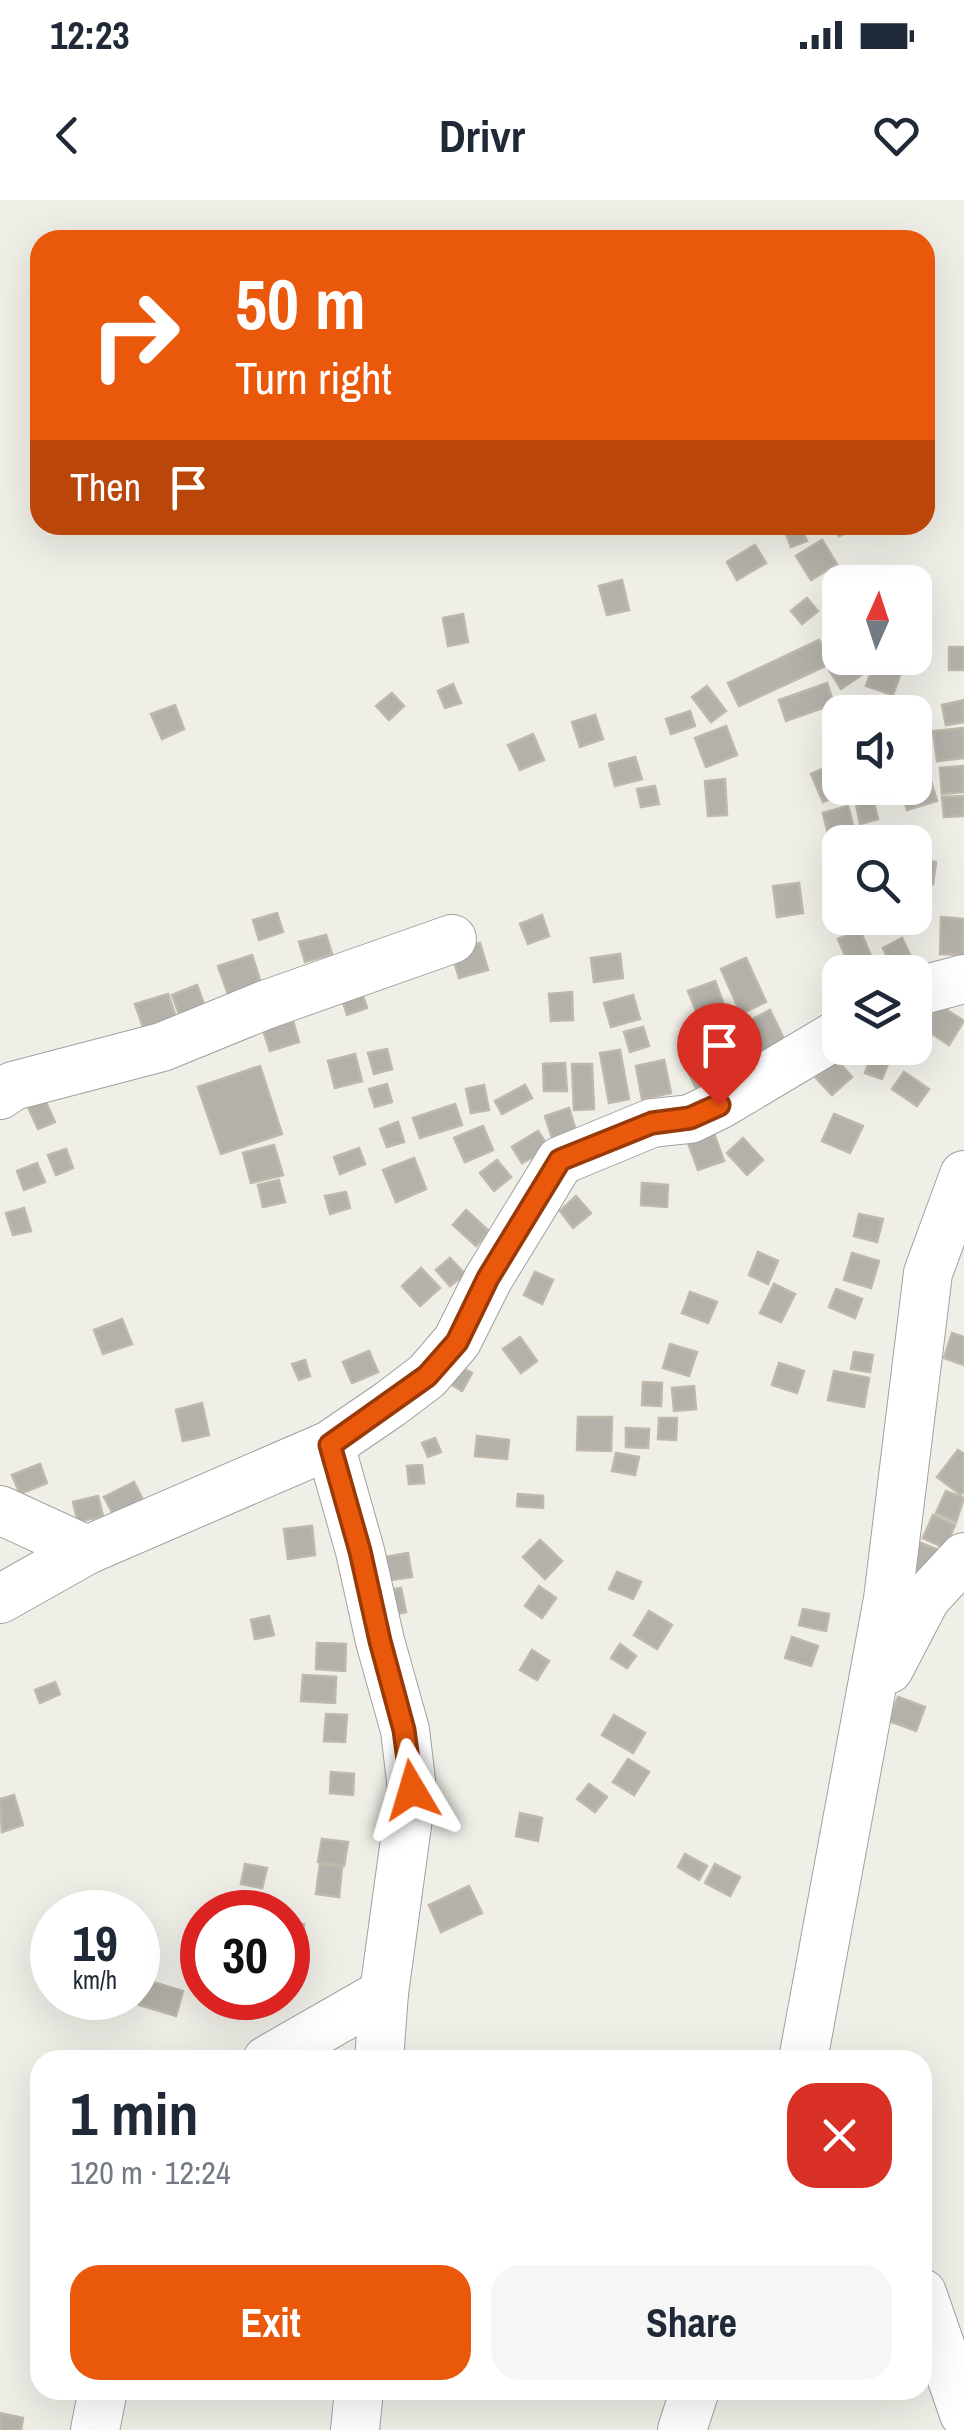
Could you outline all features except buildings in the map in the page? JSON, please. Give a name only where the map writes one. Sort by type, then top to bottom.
[{"type":"street","points":[[0,1095],[12,1086],[162,1047],[266,1005],[452,939]]},
{"type":"street","points":[[932,988],[964,980]]},
{"type":"street","points":[[0,1598],[86,1550],[330,1445],[427,1376],[457,1342],[488,1278],[560,1160],[652,1123],[690,1118],[822,1044]]},
{"type":"street","points":[[807,2050],[888,1599],[928,1272],[964,1175]]},
{"type":"street","points":[[330,1445],[404,1730],[412,1790],[380,2050]]},
{"type":"street","points":[[0,1510],[86,1550]]},
{"type":"street","points":[[867,1712],[926,1598],[964,1557]]},
{"type":"street","points":[[285,2050],[384,1994]]},
{"type":"street","points":[[932,2322],[964,2414]]},
{"type":"street","points":[[95,2430],[101,2400]]},
{"type":"street","points":[[356,2430],[358,2400]]},
{"type":"street","points":[[682,2430],[692,2400]]},
{"type":"route","points":[[412,1790],[404,1730],[330,1445],[427,1376],[457,1342],[488,1278],[560,1160],[652,1123],[690,1118],[719,1105]]}]
